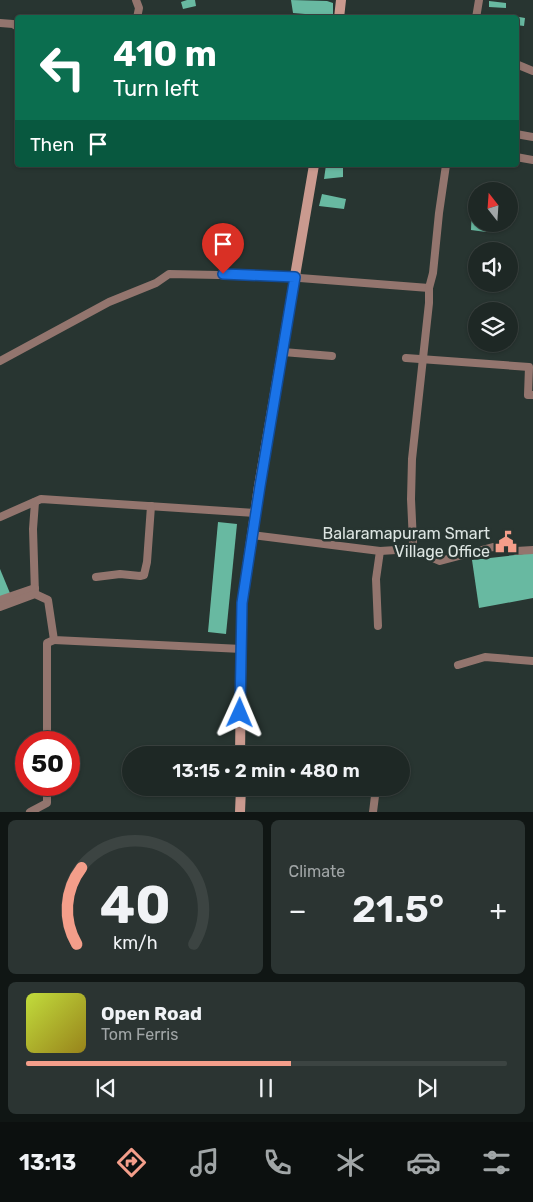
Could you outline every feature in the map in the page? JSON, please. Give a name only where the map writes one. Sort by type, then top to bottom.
[{"type":"main road","points":[[339,15],[341,0]]},
{"type":"main road","points":[[240,746],[242,603],[255,513],[314,167]]},
{"type":"main road","points":[[240,812],[241,796]]},
{"type":"street","points":[[136,0],[139,8],[138,15]]},
{"type":"street","points":[[476,15],[479,0]]},
{"type":"street","points":[[0,23],[15,26]]},
{"type":"street","points":[[519,65],[533,71]]},
{"type":"street","points":[[519,135],[533,137]]},
{"type":"street","points":[[519,158],[533,160]]},
{"type":"street","points":[[412,549],[412,459],[430,303],[429,288],[433,273],[446,167]]},
{"type":"street","points":[[0,361],[109,302],[156,283],[169,274],[208,273],[295,277],[429,288]]},
{"type":"street","points":[[282,352],[332,356]]},
{"type":"street","points":[[406,358],[530,367],[528,395],[533,395]]},
{"type":"street","points":[[0,517],[42,499],[255,513]]},
{"type":"street","points":[[35,502],[33,530],[35,591]]},
{"type":"street","points":[[96,577],[120,574],[144,575],[147,562],[151,506]]},
{"type":"street","points":[[252,534],[380,551],[412,549],[440,561],[493,547],[533,550]]},
{"type":"street","points":[[378,626],[376,579],[380,551]]},
{"type":"street","points":[[0,607],[35,591]]},
{"type":"street","points":[[0,600],[35,591],[48,600],[54,640]]},
{"type":"street","points":[[47,731],[47,643],[54,640],[242,650]]},
{"type":"street","points":[[458,665],[486,657],[533,662]]},
{"type":"street","points":[[30,812],[47,803],[47,796]]},
{"type":"street","points":[[373,812],[375,796]]},
{"type":"building","points":[[195,0],[196,6],[183,9],[181,2]]},
{"type":"building","points":[[291,0],[327,1],[333,3],[333,14],[293,13]]},
{"type":"building","points":[[489,1],[506,3],[506,8],[489,7]]},
{"type":"building","points":[[519,17],[525,18],[524,26],[519,25]]},
{"type":"building","points":[[326,167],[343,168],[343,177],[324,179]]},
{"type":"building","points":[[322,194],[346,199],[344,209],[319,206]]},
{"type":"building","points":[[218,522],[237,524],[226,634],[208,632]]},
{"type":"building","points":[[533,553],[533,598],[479,608],[472,560]]},
{"type":"building","points":[[0,569],[12,598],[0,602]]},
{"type":"place","name":"Balaramapuram Smart Village Office","points":[[506,542]]},
{"type":"route","points":[[223,274],[295,277],[242,603],[240,713]]}]
